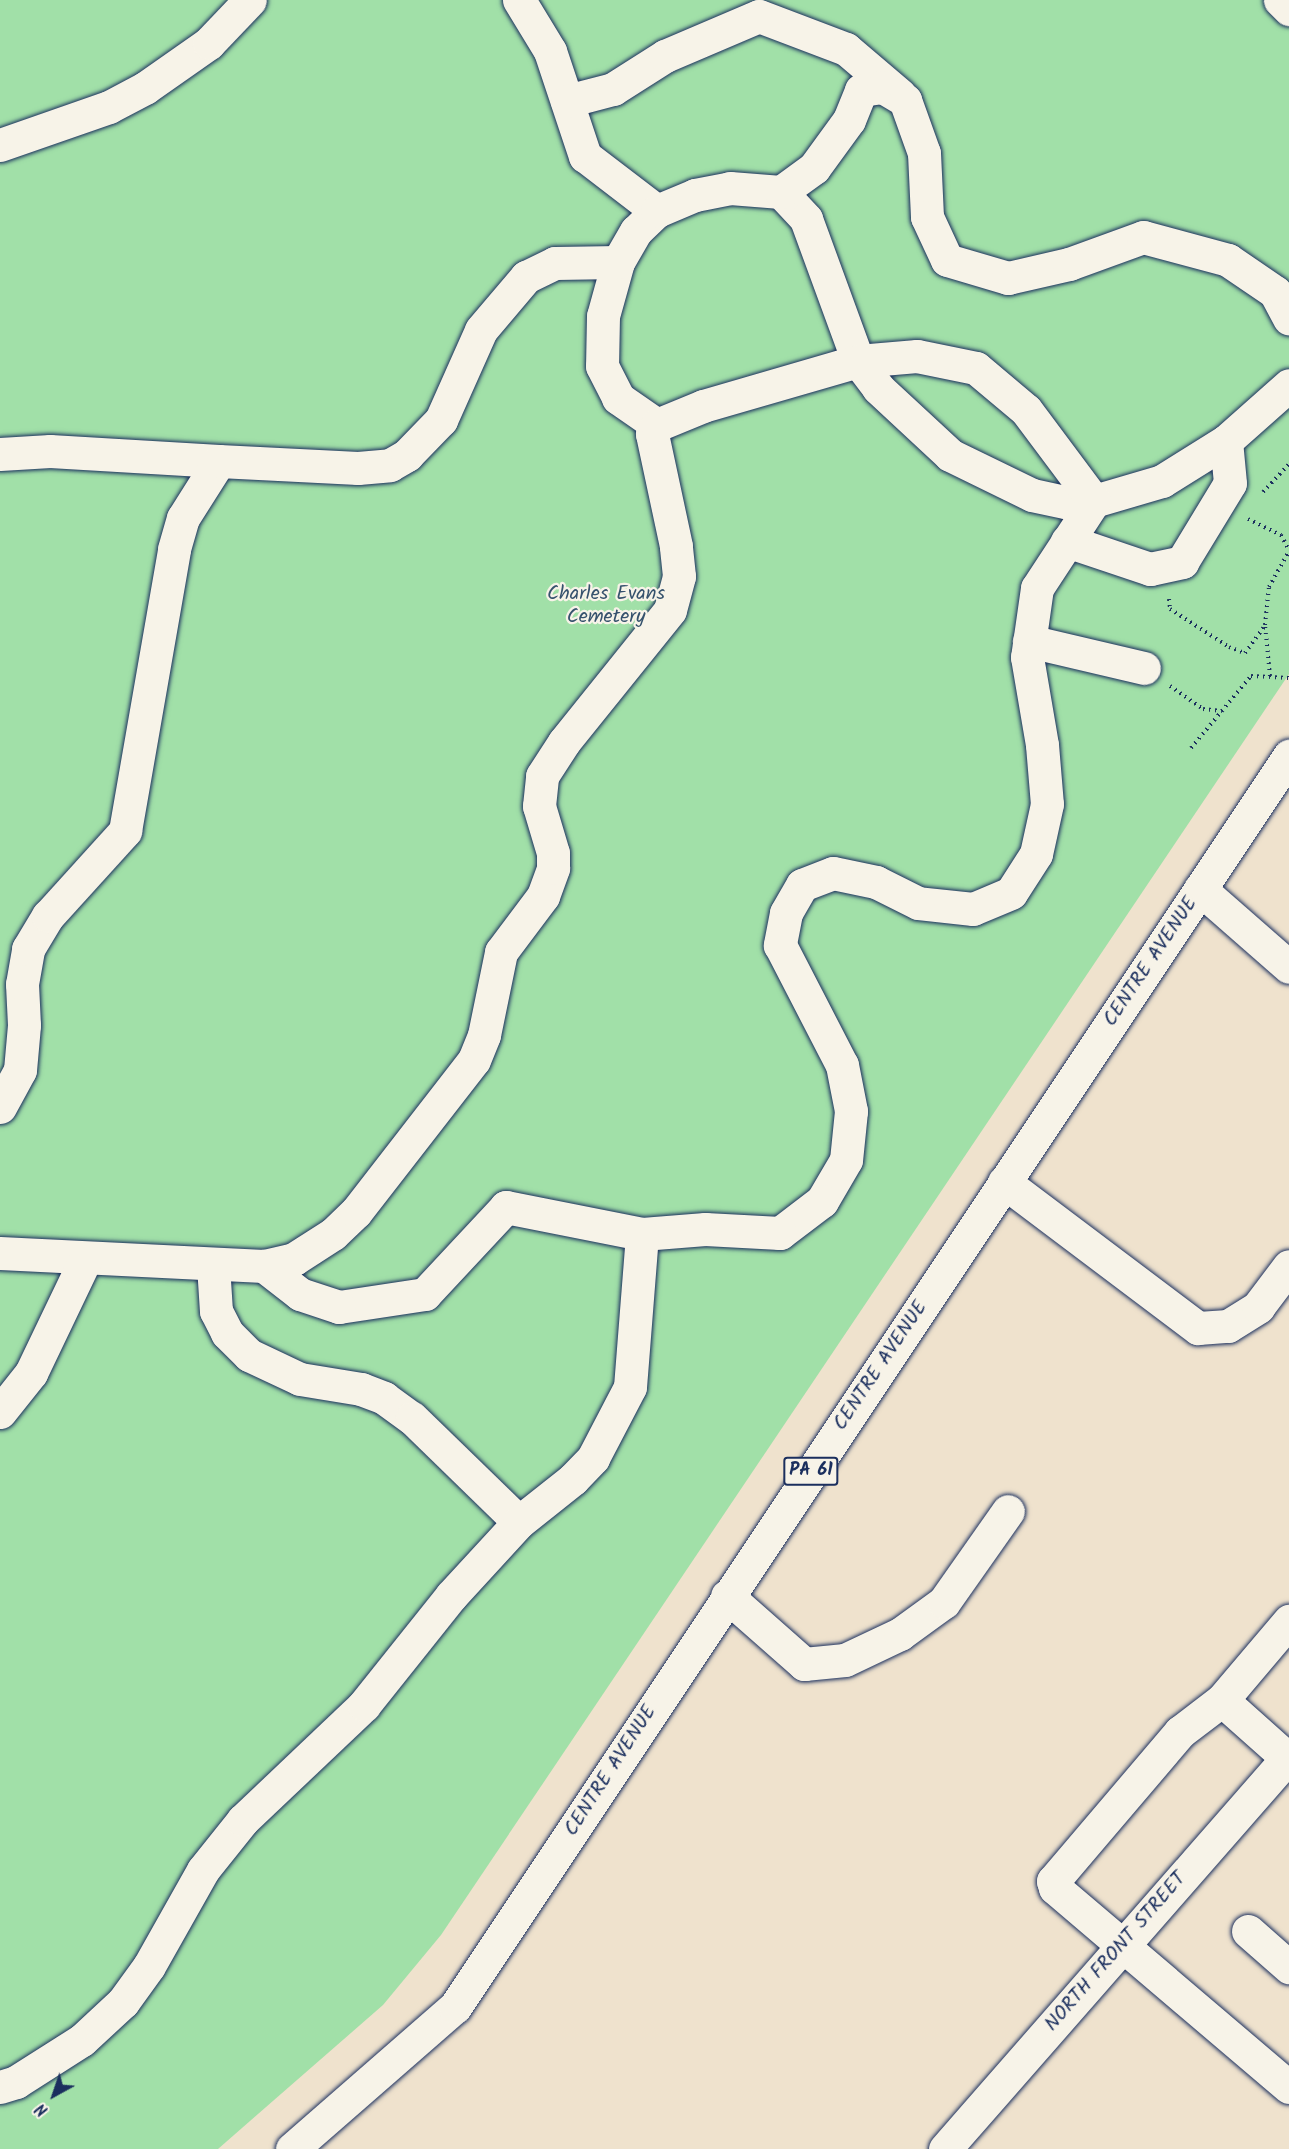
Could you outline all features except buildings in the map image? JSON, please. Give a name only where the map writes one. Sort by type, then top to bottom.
[{"type":"main road","points":[[0,145],[98,111],[145,88],[209,44],[250,0]]},
{"type":"main road","points":[[519,0],[550,51],[585,156],[657,211]]},
{"type":"main road","points":[[1280,0],[1289,9]]},
{"type":"main road","points":[[567,101],[613,89],[665,56],[759,15],[846,49],[905,100],[924,153],[927,217],[947,260],[1008,278],[1069,264],[1143,237],[1228,260],[1275,292],[1289,318]]},
{"type":"main road","points":[[657,425],[618,398],[602,366],[603,316],[618,262],[636,231],[657,211],[695,195],[730,188],[781,192],[814,168],[849,120],[861,90],[883,87],[905,100]]},
{"type":"main road","points":[[781,192],[807,219],[814,234],[858,361],[910,421],[950,455],[1032,495],[1066,502],[1094,501],[1162,481],[1226,441],[1260,415],[1289,385]]},
{"type":"main road","points":[[0,454],[50,451],[296,467],[390,465],[420,445],[441,420],[481,330],[526,277],[555,263],[618,262]]},
{"type":"main road","points":[[0,1253],[264,1266],[294,1259],[315,1249],[356,1212],[467,1072],[481,1044],[501,952],[543,896],[553,868],[553,853],[538,806],[542,776],[564,742],[661,625],[676,590],[676,546],[652,434],[657,425],[703,406],[858,361],[917,356],[976,368],[1026,410],[1094,501]]},
{"type":"main road","points":[[1067,541],[1150,569],[1182,562],[1230,483],[1226,441]]},
{"type":"main road","points":[[0,1107],[20,1070],[24,1025],[22,984],[28,949],[48,916],[125,831],[174,549],[183,518],[219,462]]},
{"type":"main road","points":[[264,1266],[300,1294],[321,1304],[339,1307],[425,1293],[506,1207],[642,1234],[705,1229],[780,1233],[822,1201],[846,1160],[850,1111],[842,1065],[780,945],[786,913],[802,885],[833,873],[876,882],[918,903],[973,909],[1011,893],[1036,854],[1047,804],[1042,745],[1027,657],[1038,588],[1094,501]]},
{"type":"main road","points":[[1029,641],[1144,668]]},
{"type":"main road","name":"CENTRE AVENUE","points":[[292,2149],[455,2007],[1289,756]]},
{"type":"main road","points":[[1200,889],[1289,967]]},
{"type":"main road","points":[[1004,1182],[1198,1328],[1228,1326],[1258,1307],[1289,1266]]},
{"type":"main road","points":[[0,2087],[16,2082],[82,2040],[123,2002],[221,1846],[313,1750],[364,1705],[451,1596],[519,1522],[584,1469],[616,1420],[630,1387],[642,1234]]},
{"type":"main road","points":[[0,1412],[31,1373],[86,1258]]},
{"type":"main road","points":[[213,1265],[216,1311],[227,1333],[249,1355],[300,1379],[361,1389],[384,1398],[412,1418],[519,1522]]},
{"type":"main road","points":[[727,1596],[804,1664],[845,1660],[900,1634],[944,1602],[1008,1511]]},
{"type":"main road","points":[[1289,1621],[1222,1700],[1180,1732],[1055,1875],[1055,1888],[1124,1943],[1289,2087]]},
{"type":"main road","points":[[1222,1700],[1288,1757]]},
{"type":"main road","name":"NORTH FRONT STREET","points":[[945,2149],[1288,1757]]},
{"type":"main road","points":[[1248,1931],[1289,1967]]},
{"type":"path","points":[[1218,503],[1281,535],[1289,550],[1269,587],[1264,625],[1270,676]]},
{"type":"path","points":[[1164,566],[1170,609],[1229,647],[1245,653],[1264,625]]},
{"type":"path","points":[[1144,668],[1203,709],[1222,711]]},
{"type":"path","points":[[1191,748],[1251,676],[1289,678]]},
{"type":"green space","name":"Charles Evans Cemetery","points":[[0,0],[1289,0],[1289,674],[441,1935],[383,2005],[218,2149],[0,2149]]}]
